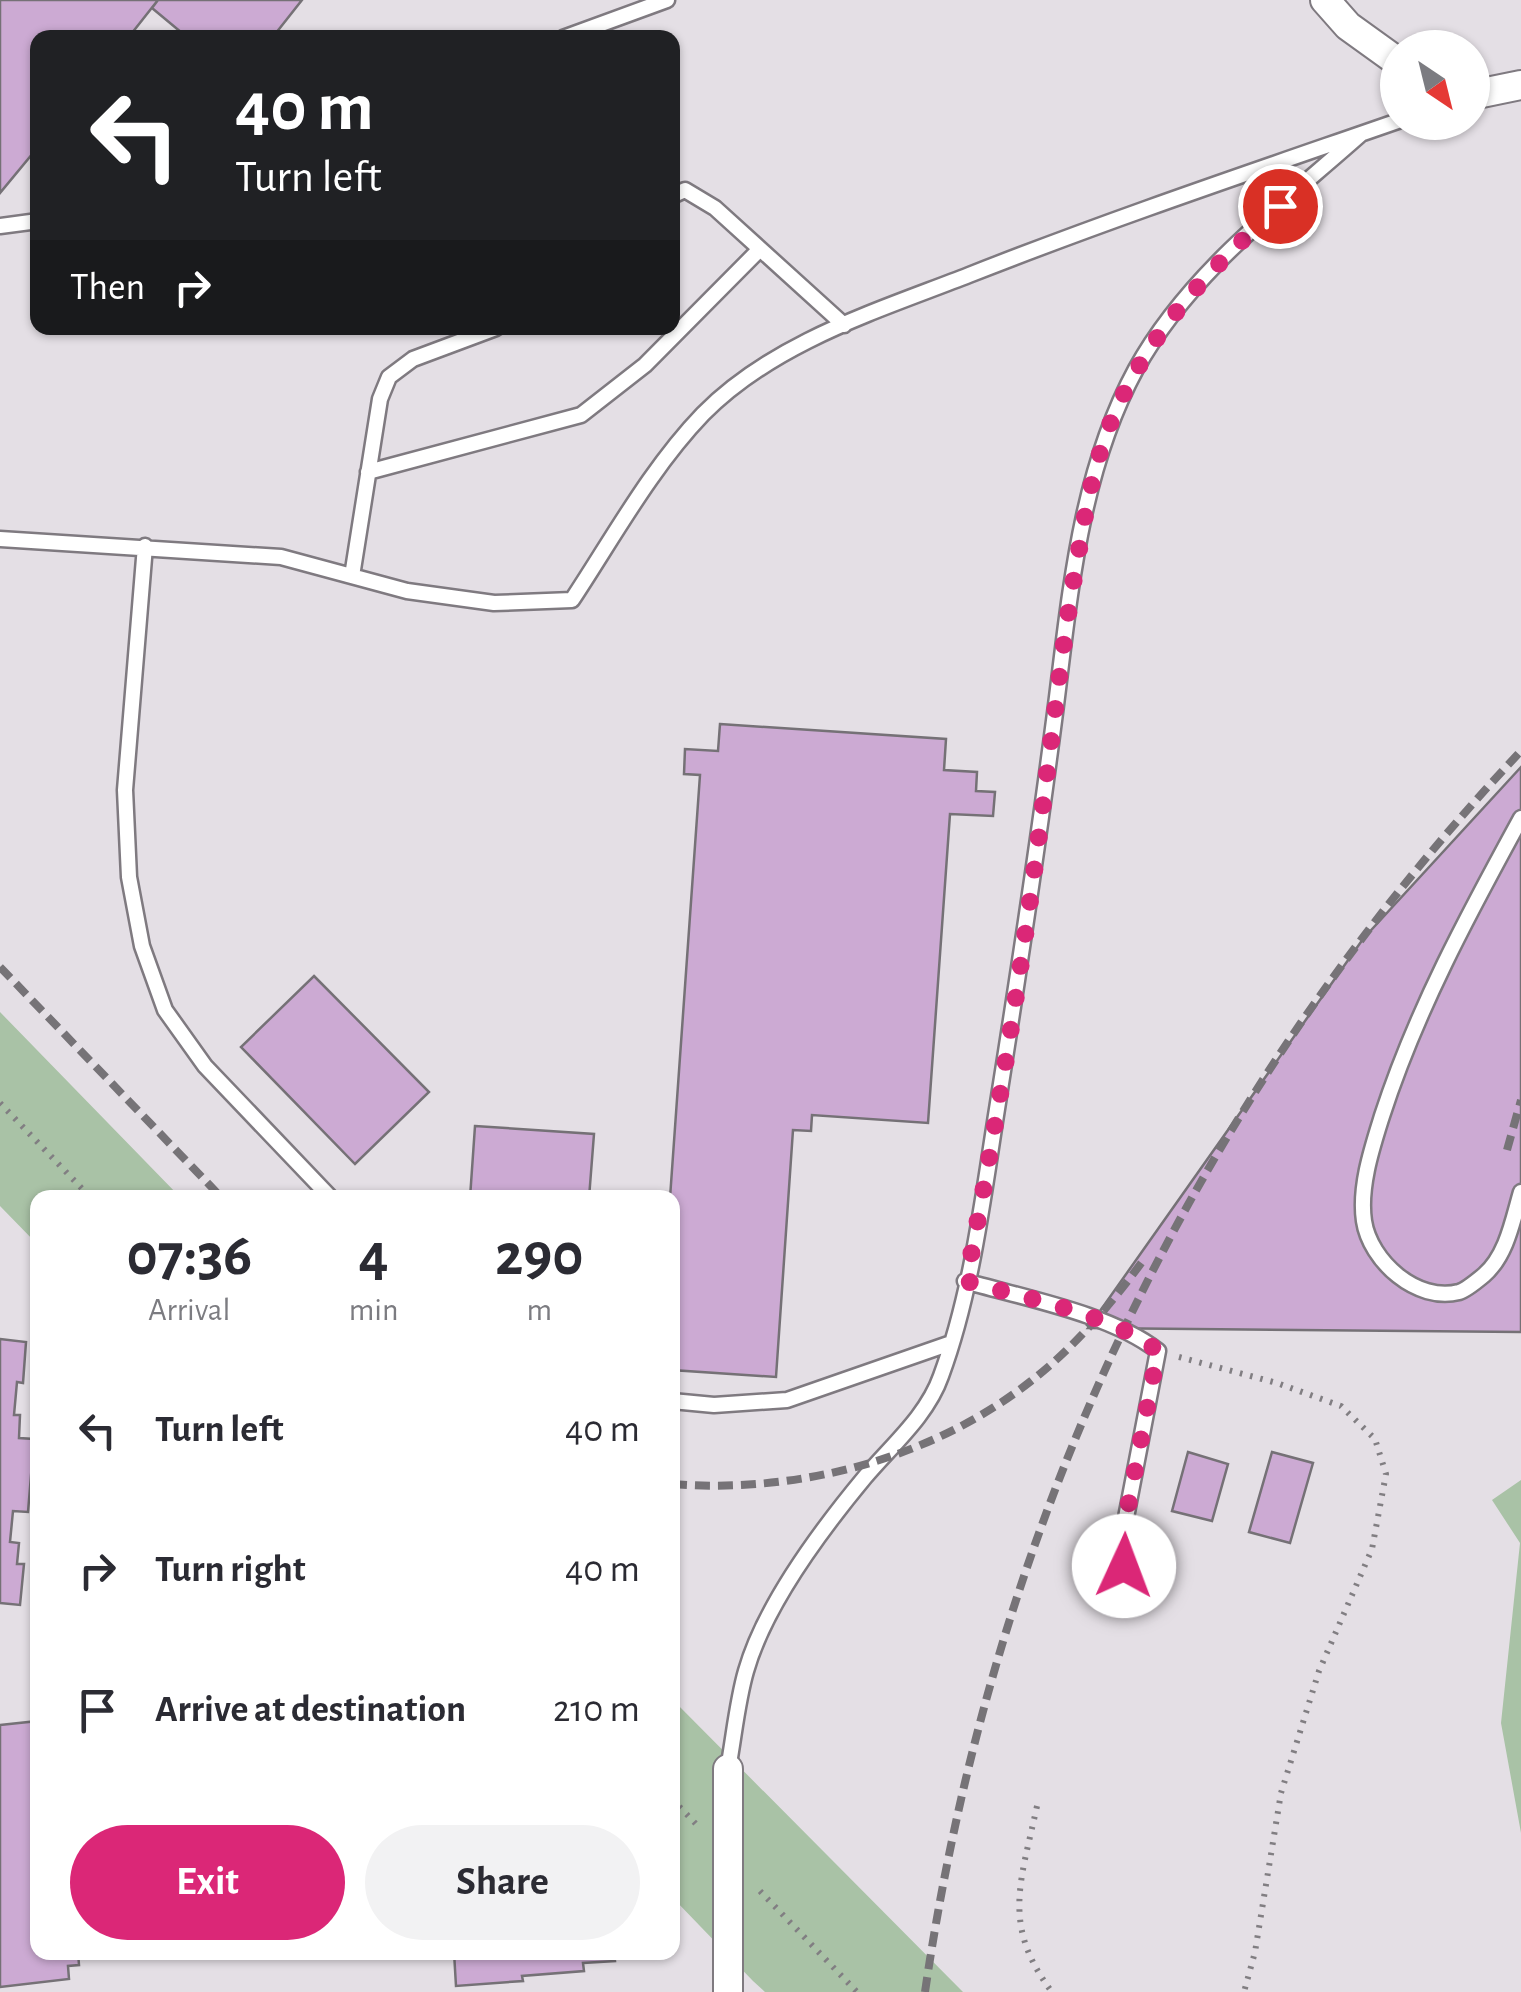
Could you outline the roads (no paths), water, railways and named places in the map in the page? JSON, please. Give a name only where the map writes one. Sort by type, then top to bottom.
[{"type":"street","points":[[1325,0],[1348,26],[1380,49]]},
{"type":"street","points":[[1490,92],[1521,86]]},
{"type":"street","points":[[728,1769],[728,1992]]},
{"type":"lane","points":[[585,30],[667,0]]},
{"type":"lane","points":[[0,538],[282,557],[407,590],[494,603],[572,600],[650,480],[702,415],[752,372],[812,338],[1128,213],[1380,127]]},
{"type":"lane","points":[[728,1769],[747,1669],[779,1598],[864,1478],[910,1428],[940,1381],[951,1343],[985,1184],[1029,910],[1068,610],[1091,479],[1113,418],[1137,368],[1174,310],[1220,260],[1361,134]]},
{"type":"lane","points":[[680,192],[685,190],[715,208],[844,326]]},
{"type":"lane","points":[[0,226],[30,222]]},
{"type":"lane","points":[[680,330],[760,249]]},
{"type":"lane","points":[[352,576],[380,399],[388,378],[413,359],[477,335]]},
{"type":"lane","points":[[368,472],[581,415],[645,365],[675,335]]},
{"type":"lane","points":[[145,546],[125,790],[130,877],[142,946],[165,1010],[205,1066],[322,1190]]},
{"type":"lane","points":[[1521,818],[1462,926],[1395,1076],[1370,1152],[1364,1222],[1378,1256],[1396,1276],[1426,1291],[1459,1292],[1487,1272],[1507,1240],[1521,1192]]},
{"type":"lane","points":[[966,1281],[1113,1325],[1140,1337],[1158,1351],[1119,1554],[1124,1566],[1136,1573]]},
{"type":"lane","points":[[680,1402],[714,1406],[787,1400],[951,1343]]},
{"type":"railway","points":[[925,1992],[957,1817],[1001,1648],[1057,1484],[1126,1325],[1206,1172],[1299,1025],[1404,885],[1521,751]]},
{"type":"railway","points":[[0,967],[214,1190]]},
{"type":"railway","points":[[1507,1150],[1521,1100]]},
{"type":"railway","points":[[680,1484],[719,1486],[814,1476],[907,1451],[951,1431],[992,1408],[1047,1368],[1092,1323],[1145,1258]]}]
